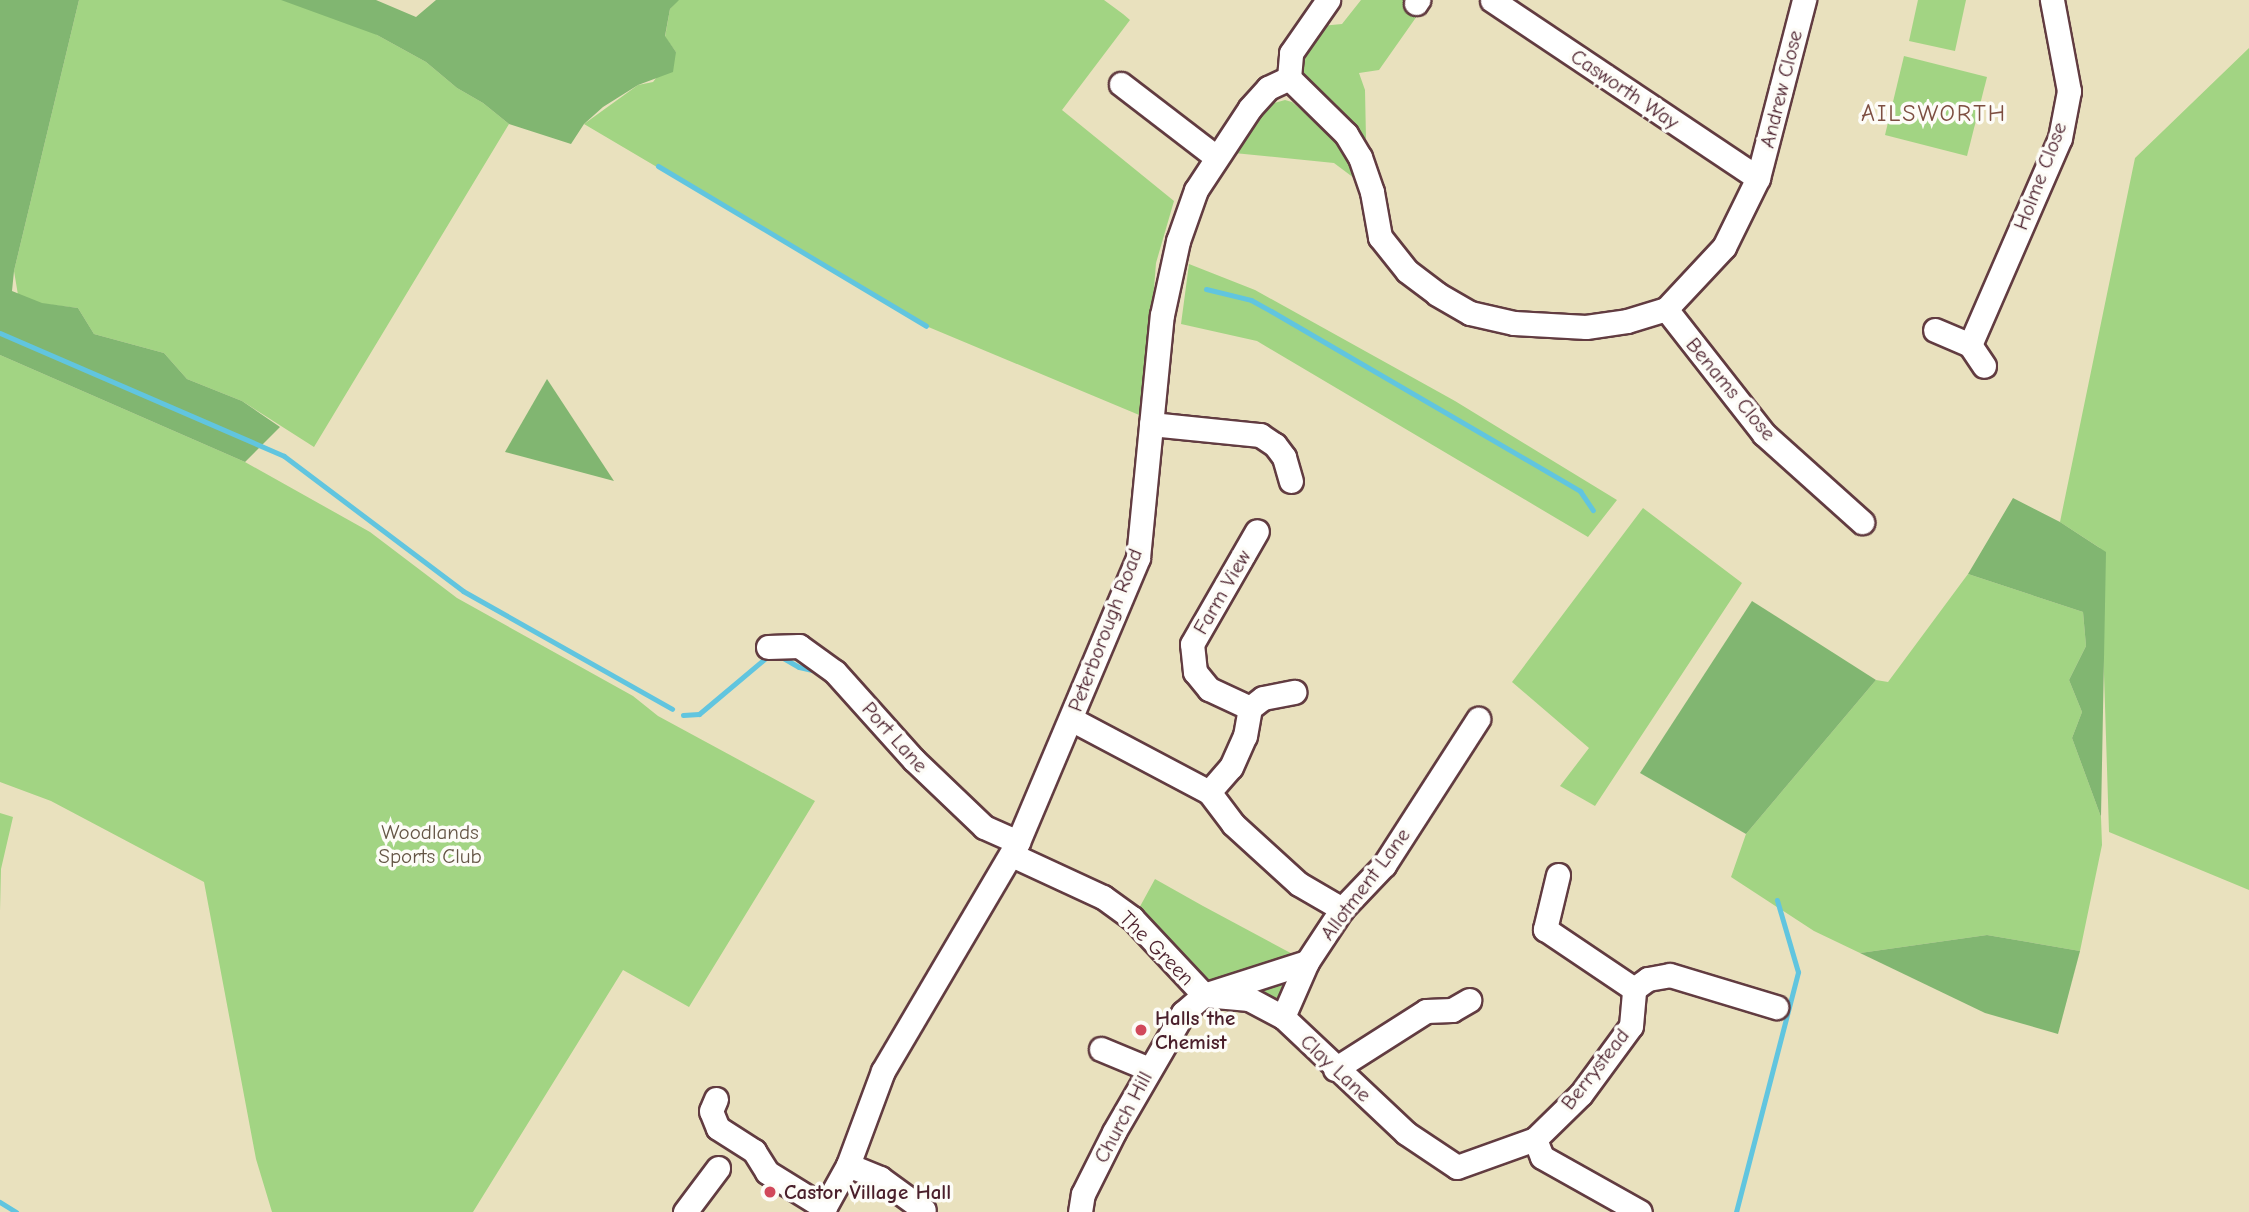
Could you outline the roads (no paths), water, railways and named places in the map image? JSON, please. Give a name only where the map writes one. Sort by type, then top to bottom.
[{"type":"street","points":[[1328,0],[1291,53],[1289,78],[1346,134],[1360,157],[1372,192],[1380,237],[1406,271],[1437,295],[1470,313],[1514,323],[1553,328],[1600,325],[1666,309]]},
{"type":"street","name":"Casworth Way","points":[[1492,0],[1758,178]]},
{"type":"street","name":"Andrew Close","points":[[1666,309],[1724,247],[1758,178],[1804,0]]},
{"type":"street","name":"Holme Close","points":[[1970,345],[2060,138],[2069,91],[2052,0]]},
{"type":"street","name":"Peterborough Road","points":[[823,1210],[848,1166],[883,1071],[1015,849],[1138,558],[1162,314],[1178,241],[1196,190],[1250,108],[1268,88],[1289,78]]},
{"type":"street","points":[[1122,84],[1216,157]]},
{"type":"street","name":"Benams Close","points":[[1666,309],[1764,433],[1862,522]]},
{"type":"street","points":[[1935,330],[1970,345],[1984,366]]},
{"type":"street","points":[[1151,424],[1260,435],[1275,445],[1284,457],[1291,481]]},
{"type":"street","name":"Farm View","points":[[1250,708],[1209,689],[1195,672],[1192,644],[1257,531]]},
{"type":"street","name":"Port Lane","points":[[768,648],[799,646],[835,672],[914,760],[984,827],[1015,849]]},
{"type":"street","points":[[1209,792],[1231,767],[1245,736],[1250,708],[1263,698],[1294,692]]},
{"type":"street","points":[[1071,719],[1209,792],[1233,824],[1299,884],[1342,909]]},
{"type":"street","name":"Allotment Lane","points":[[1283,1017],[1307,962],[1342,909],[1384,865],[1478,719]]},
{"type":"street","name":"The Green","points":[[1015,849],[1103,897],[1122,911],[1204,995],[1307,962]]},
{"type":"street","points":[[1558,874],[1545,929],[1634,989],[1648,979],[1670,975],[1776,1007]]},
{"type":"street","name":"Berrystead","points":[[1535,1139],[1581,1094],[1631,1026],[1634,989]]},
{"type":"street","name":"Clay Lane","points":[[1204,995],[1249,999],[1283,1017],[1335,1069],[1406,1133],[1457,1167],[1535,1139]]},
{"type":"street","name":"Church Hill","points":[[1080,1212],[1087,1186],[1149,1069],[1183,1013],[1204,995]]},
{"type":"street","points":[[1335,1069],[1426,1010],[1452,1010],[1469,1000]]},
{"type":"street","points":[[1101,1049],[1149,1069]]},
{"type":"street","points":[[716,1099],[711,1111],[718,1128],[754,1150],[767,1172],[823,1210]]},
{"type":"street","points":[[1535,1139],[1542,1157],[1640,1212]]},
{"type":"street","points":[[848,1166],[880,1178],[924,1210]]},
{"type":"street","points":[[685,1212],[718,1168]]},
{"type":"waterway","points":[[658,166],[926,326]]},
{"type":"waterway","points":[[1206,289],[1251,300],[1271,311],[1580,491],[1593,510]]},
{"type":"waterway","points":[[0,333],[284,456],[463,591],[672,709]]},
{"type":"waterway","points":[[683,715],[699,714],[769,655]]},
{"type":"waterway","points":[[778,655],[799,667],[817,671]]},
{"type":"waterway","points":[[1736,1212],[1798,972],[1777,900]]},
{"type":"waterway","points":[[0,1202],[16,1212]]},
{"type":"place","name":"Halls the Chemist","points":[[1141,1030]]},
{"type":"place","name":"Castor Village Hall","points":[[770,1192]]},
{"type":"district","name":"AILSWORTH","points":[[1934,114]]},
{"type":"park label","name":"Woodlands Sports Club","points":[[430,844]]}]
